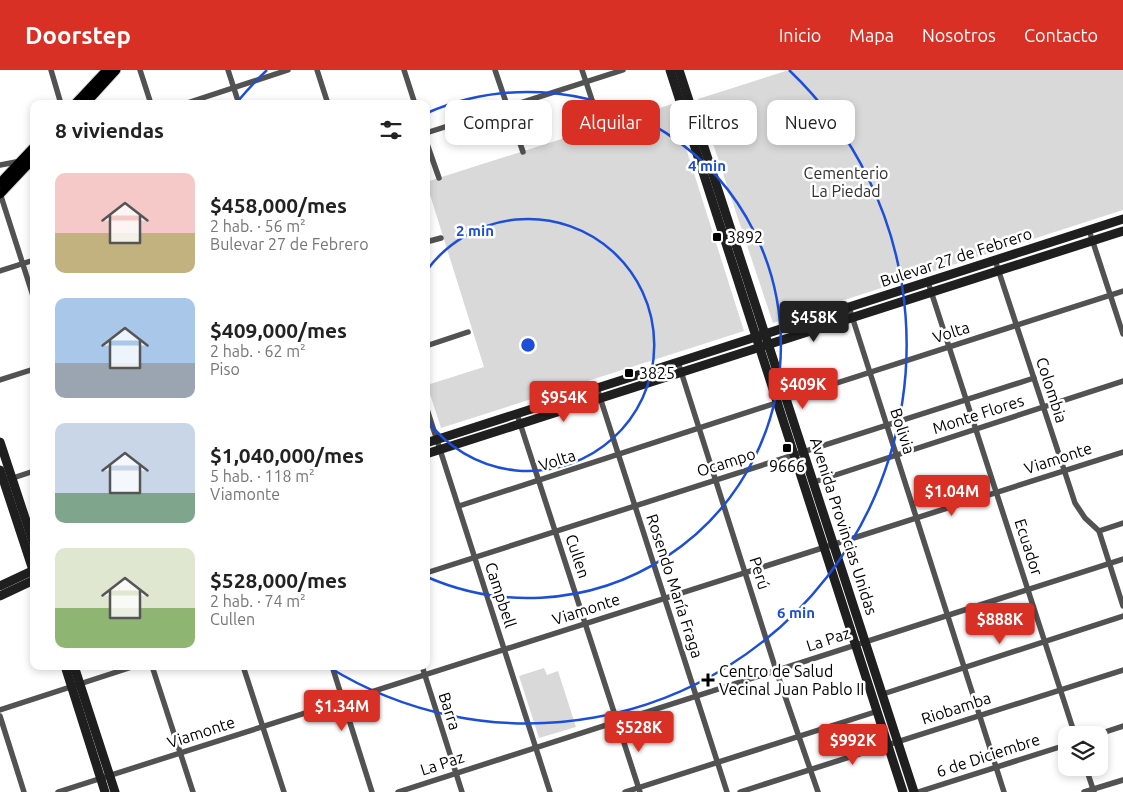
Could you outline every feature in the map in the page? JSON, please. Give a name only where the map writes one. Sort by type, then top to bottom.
[{"type":"main road","points":[[79,100],[107,70]]},
{"type":"main road","points":[[89,100],[116,70]]},
{"type":"main road","name":"Avenida Provincias Unidas","points":[[670,70],[800,453],[861,643],[878,712],[903,792]]},
{"type":"main road","name":"Avenida Provincias Unidas","points":[[680,70],[761,335]]},
{"type":"main road","points":[[0,183],[30,151]]},
{"type":"main road","points":[[0,193],[30,162]]},
{"type":"main road","name":"Bulevar 27 de Febrero","points":[[430,442],[1123,219]]},
{"type":"main road","name":"Bulevar 27 de Febrero","points":[[430,453],[1123,231]]},
{"type":"main road","points":[[0,442],[5,481],[30,561]]},
{"type":"main road","name":"Avenida Provincias Unidas","points":[[800,453],[814,482],[829,546]]},
{"type":"main road","points":[[0,470],[30,536]]},
{"type":"main road","points":[[0,586],[30,575]]},
{"type":"main road","points":[[0,596],[30,577]]},
{"type":"main road","name":"Avenida Provincias Unidas","points":[[861,643],[883,694],[916,792]]},
{"type":"main road","points":[[67,670],[76,685]]},
{"type":"main road","points":[[74,670],[76,685],[105,777],[115,792]]},
{"type":"main road","points":[[105,777],[105,792]]},
{"type":"street","points":[[51,70],[60,100]]},
{"type":"street","points":[[140,70],[150,100]]},
{"type":"street","points":[[228,70],[238,100]]},
{"type":"street","points":[[196,100],[288,70]]},
{"type":"street","points":[[317,70],[327,100]]},
{"type":"street","points":[[404,70],[414,100]]},
{"type":"street","points":[[495,70],[506,100]]},
{"type":"street","points":[[582,70],[592,100]]},
{"type":"street","points":[[530,100],[623,70]]},
{"type":"street","points":[[430,132],[445,127]]},
{"type":"street","points":[[521,145],[523,152]]},
{"type":"street","points":[[430,152],[439,178]]},
{"type":"street","points":[[0,165],[21,161]]},
{"type":"street","points":[[0,193],[30,286]]},
{"type":"street","points":[[1089,230],[1123,334]]},
{"type":"street","points":[[430,241],[440,238]]},
{"type":"street","name":"Colombia","points":[[995,260],[1075,504],[1085,518],[1099,531],[1123,606]]},
{"type":"street","points":[[0,271],[30,261]]},
{"type":"street","name":"Ecuador","points":[[928,282],[1072,726]]},
{"type":"street","name":"Volta","points":[[459,506],[1123,291]]},
{"type":"street","name":"Bolivia","points":[[849,307],[1004,792]]},
{"type":"street","points":[[430,345],[468,332]]},
{"type":"street","name":"Perú","points":[[678,362],[776,670],[818,792]]},
{"type":"street","points":[[0,380],[30,370]]},
{"type":"street","name":"Ocampo","points":[[430,571],[1034,378]]},
{"type":"street","name":"Monte Flores","points":[[814,482],[1123,381]]},
{"type":"street","name":"Rosendo María Fraga","points":[[597,388],[727,792]]},
{"type":"street","name":"Cullen","points":[[517,414],[639,790]]},
{"type":"street","name":"Campbell","points":[[430,418],[550,792]]},
{"type":"street","name":"Viamonte","points":[[58,792],[1123,452]]},
{"type":"street","points":[[5,481],[30,472]]},
{"type":"street","points":[[1099,531],[1123,523]]},
{"type":"street","name":"La Paz","points":[[398,792],[1123,559]]},
{"type":"street","points":[[883,694],[1123,616]]},
{"type":"street","points":[[0,710],[123,670]]},
{"type":"street","points":[[153,670],[193,792]]},
{"type":"street","points":[[244,670],[284,792]]},
{"type":"street","points":[[333,670],[372,792]]},
{"type":"street","name":"Barra","points":[[423,670],[462,792]]},
{"type":"street","name":"Riobamba","points":[[740,792],[1123,670]]},
{"type":"street","points":[[625,792],[639,790],[718,762],[878,712]]},
{"type":"street","points":[[0,716],[24,792]]},
{"type":"street","points":[[1108,731],[1123,726]]},
{"type":"street","name":"6 de Diciembre","points":[[916,792],[1058,747]]},
{"type":"street","points":[[1088,776],[1093,791]]},
{"type":"street","points":[[1084,792],[1093,791],[1123,780]]},
{"type":"green space","name":"Cementerio La Piedad","points":[[789,70],[1123,70],[1123,210],[773,323],[713,145],[757,145],[757,100],[698,99]]},
{"type":"green space","points":[[670,105],[670,145],[685,145],[744,331],[441,428],[430,394],[430,384],[484,367],[430,195],[430,181],[543,145],[552,145],[552,142],[562,139],[562,145],[660,145],[660,108]]},
{"type":"green space","points":[[544,668],[547,675],[558,671],[576,727],[539,738],[519,676]]},
{"type":"place","name":"3892","points":[[717,237]]},
{"type":"place","name":"3825","points":[[629,373]]},
{"type":"place","name":"9666","points":[[787,448]]},
{"type":"place","name":"Centro de Salud Vecinal Juan Pablo II","points":[[708,680]]}]
